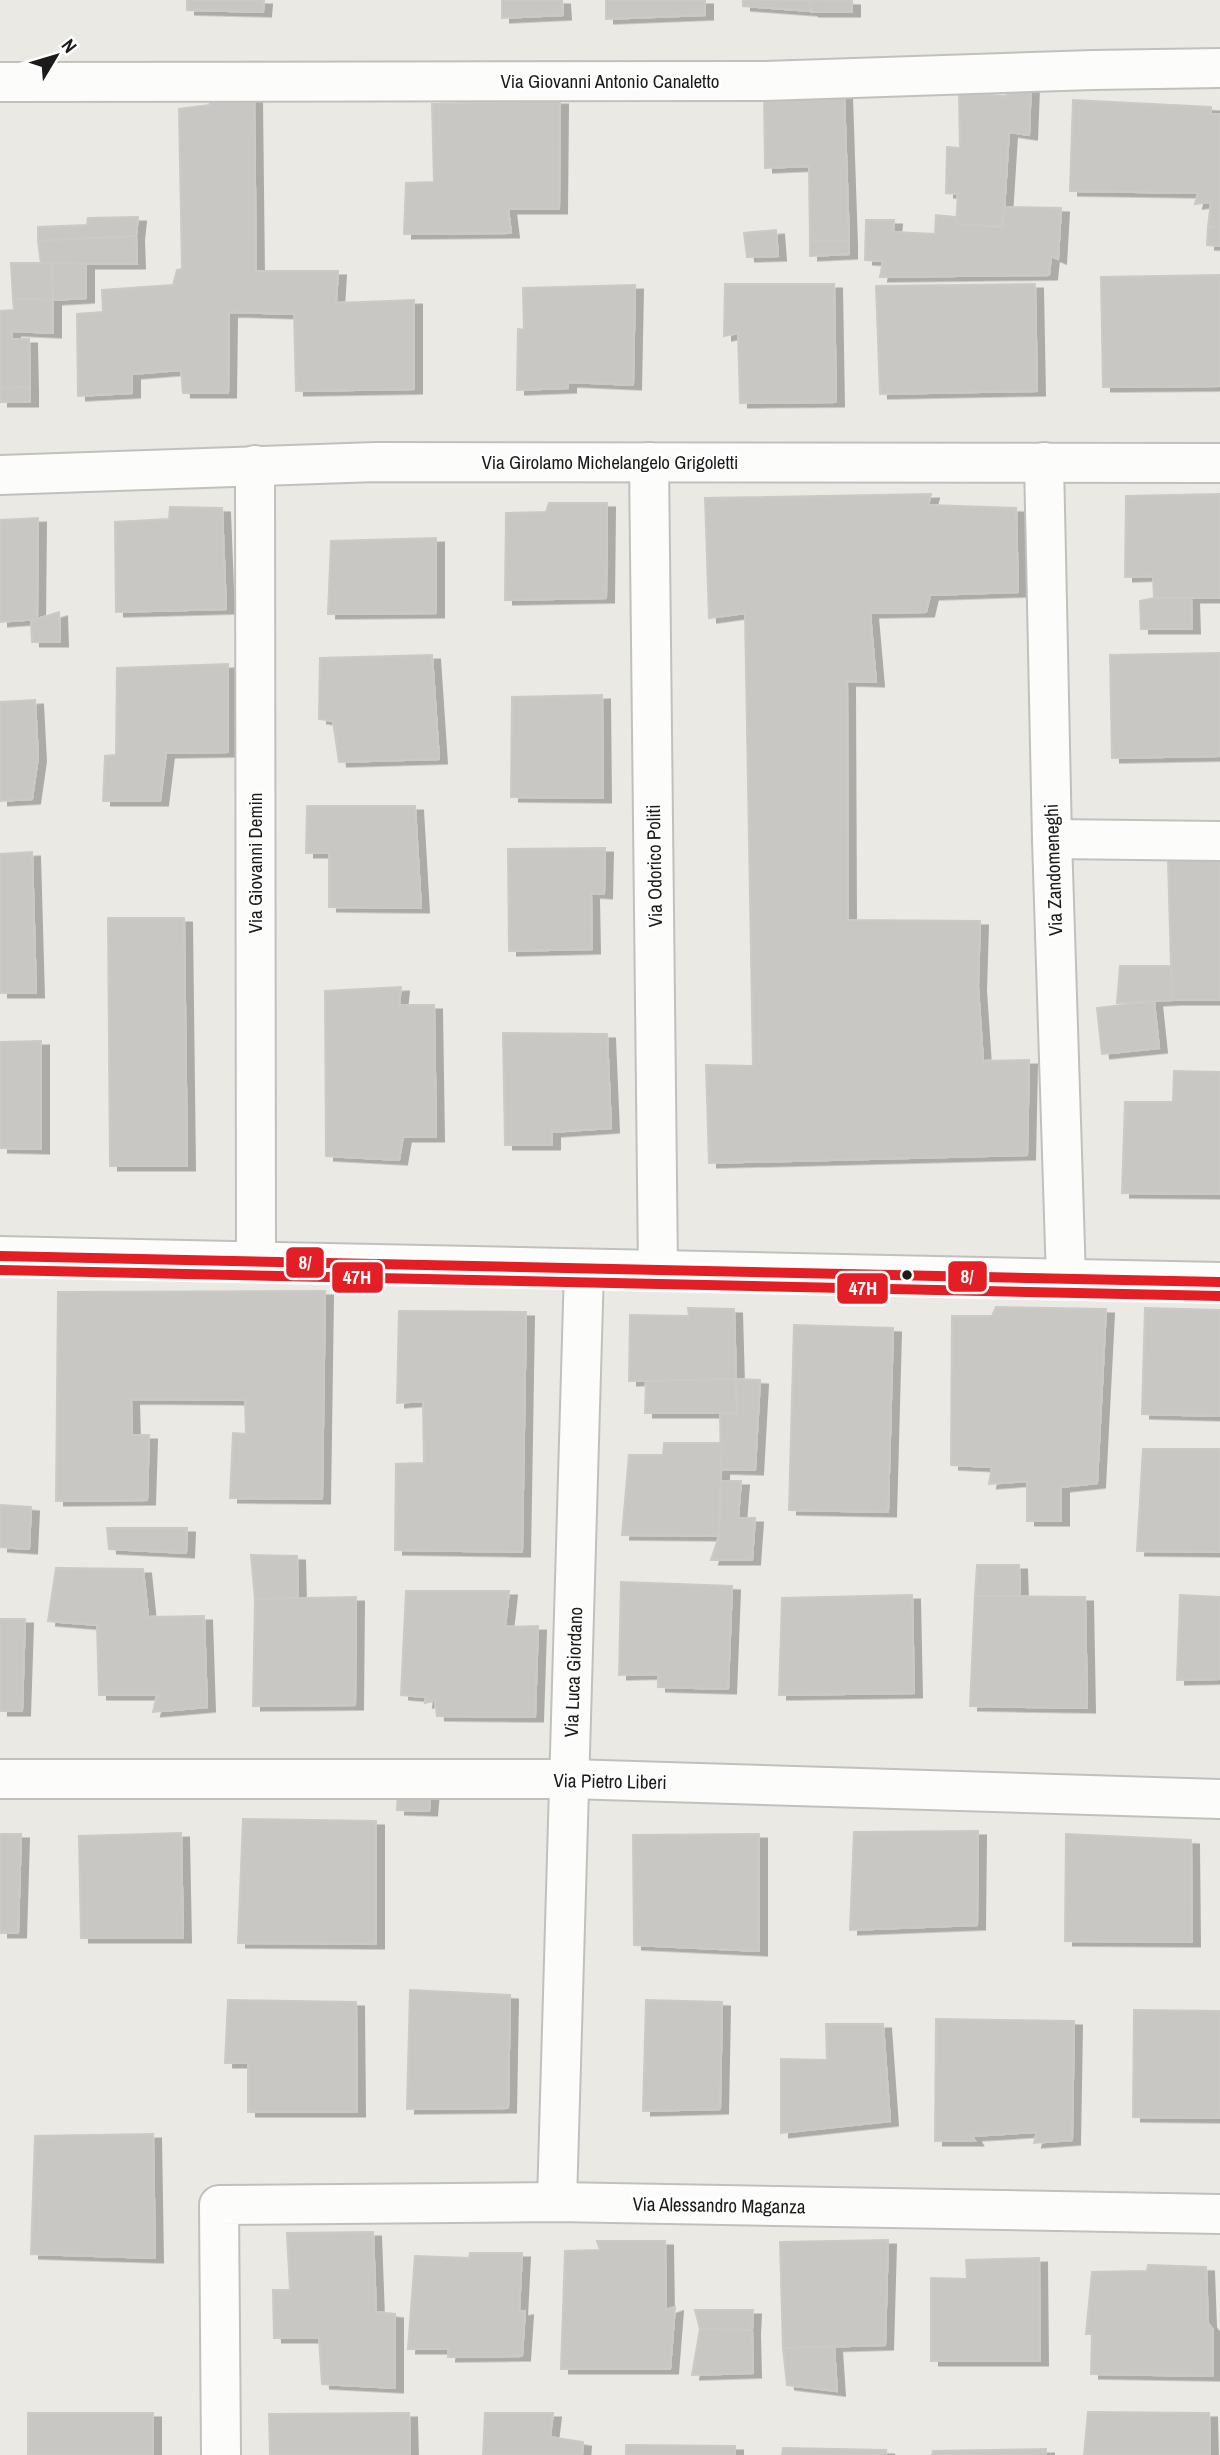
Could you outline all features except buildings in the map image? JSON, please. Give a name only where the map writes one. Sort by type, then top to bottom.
[{"type":"street","name":"Via Giovanni Antonio Canaletto","points":[[0,82],[765,81],[1220,68]]},
{"type":"street","name":"Via Girolamo Michelangelo Grigoletti","points":[[0,475],[376,462],[1220,463]]},
{"type":"street","name":"Via Odorico Politi","points":[[649,462],[658,1270]]},
{"type":"street","name":"Via Zandomeneghi","points":[[1044,462],[1052,838],[1066,1279]]},
{"type":"street","name":"Via Giovanni Demin","points":[[255,465],[256,1262]]},
{"type":"street","points":[[1052,838],[1220,841]]},
{"type":"street","points":[[0,1256],[1220,1282]]},
{"type":"street","name":"Via Luca Giordano","points":[[557,2202],[584,1269]]},
{"type":"street","name":"Via Pietro Liberi","points":[[0,1779],[570,1779],[1220,1799]]},
{"type":"street","name":"Via Alessandro Maganza","points":[[221,2455],[219,2205],[557,2202],[1220,2214]]},
{"type":"transit line","name":"8/","points":[[0,1256],[1220,1282]]},
{"type":"transit line","name":"47H","points":[[0,1270],[1220,1296]]}]
